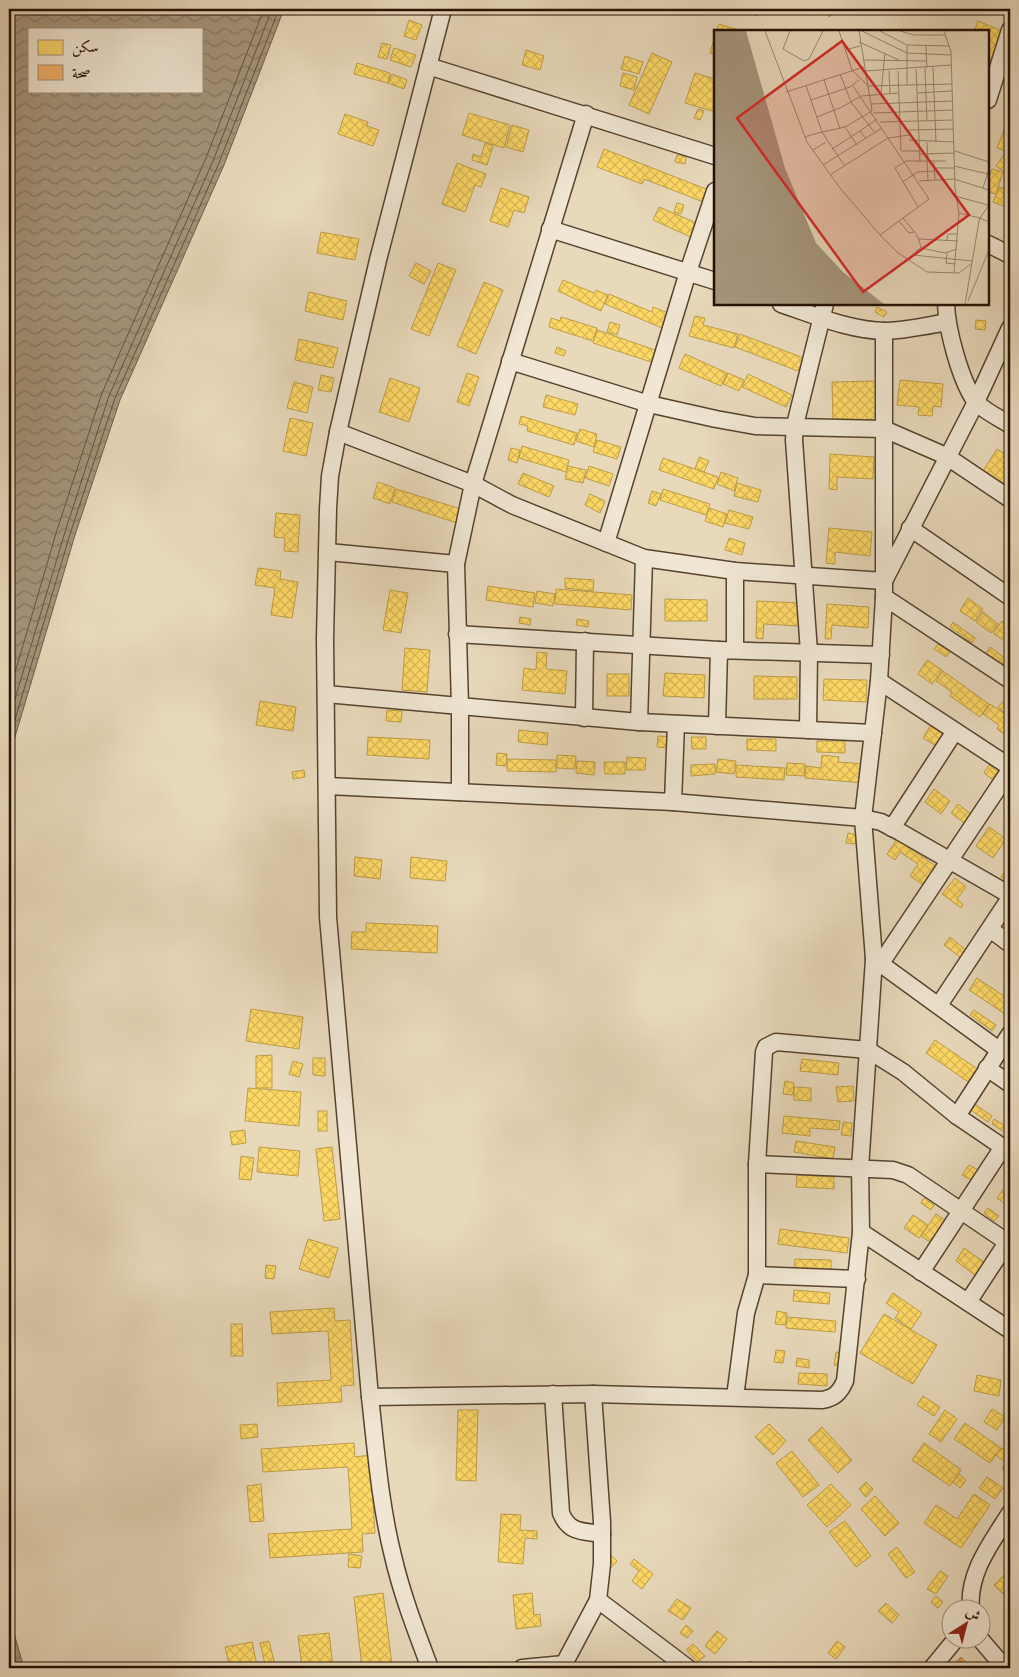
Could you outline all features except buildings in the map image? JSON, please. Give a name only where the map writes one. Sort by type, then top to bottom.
[{"type":"street","points":[[430,1668],[411,1619],[392,1554],[377,1461],[370,1397],[328,917],[326,694],[330,476],[338,432],[378,260],[443,9]]},
{"type":"street","points":[[989,98],[1003,75],[1010,30]]},
{"type":"street","points":[[428,66],[714,156]]},
{"type":"street","points":[[460,792],[456,564],[472,484],[586,114]]},
{"type":"street","points":[[606,543],[688,272],[714,195]]},
{"type":"street","points":[[550,229],[714,281]]},
{"type":"street","points":[[989,244],[1010,255]]},
{"type":"street","points":[[787,305],[823,311],[884,331],[947,322]]},
{"type":"street","points":[[946,305],[947,322],[960,366],[976,402],[1010,425]]},
{"type":"street","points":[[808,730],[809,652],[793,452],[795,425],[823,311]]},
{"type":"street","points":[[884,581],[946,456],[976,402],[1010,328]]},
{"type":"street","points":[[370,1397],[593,1394],[822,1400],[836,1395],[845,1381],[861,1232],[860,1168],[868,1050],[878,961],[864,818],[879,681],[884,597],[884,331]]},
{"type":"street","points":[[510,361],[649,404],[716,420],[755,426],[795,425],[884,429],[946,456],[1010,499]]},
{"type":"street","points":[[338,432],[472,484],[512,505],[644,558],[735,571],[884,581]]},
{"type":"street","points":[[910,528],[1010,597]]},
{"type":"street","points":[[328,552],[456,564]]},
{"type":"street","points":[[639,722],[644,558]]},
{"type":"street","points":[[735,571],[736,650]]},
{"type":"street","points":[[884,597],[1010,680]]},
{"type":"street","points":[[457,634],[719,650],[881,656]]},
{"type":"street","points":[[584,718],[585,641]]},
{"type":"street","points":[[717,726],[719,650]]},
{"type":"street","points":[[878,961],[1010,769],[879,681]]},
{"type":"street","points":[[326,694],[639,722],[873,733]]},
{"type":"street","points":[[673,802],[676,724]]},
{"type":"street","points":[[892,828],[955,731]]},
{"type":"street","points":[[327,786],[673,802],[864,818],[892,828],[1010,897],[939,1005]]},
{"type":"street","points":[[990,929],[1010,944]]},
{"type":"street","points":[[878,961],[999,1050]]},
{"type":"street","points":[[957,1116],[1010,1034]]},
{"type":"street","points":[[735,1397],[743,1330],[757,1275],[757,1164],[764,1052],[766,1047],[776,1042],[868,1050],[903,1072],[957,1116],[1008,1150],[961,1211],[922,1272]]},
{"type":"street","points":[[987,1068],[1010,1084]]},
{"type":"street","points":[[757,1164],[893,1170],[908,1175],[961,1211],[1009,1240],[968,1302]]},
{"type":"street","points":[[861,1232],[1010,1330]]},
{"type":"street","points":[[757,1275],[857,1279]]},
{"type":"street","points":[[553,1394],[561,1513],[565,1524],[577,1530],[602,1534]]},
{"type":"street","points":[[522,1668],[565,1666],[598,1600],[602,1534],[593,1394]]},
{"type":"street","points":[[971,1600],[972,1586],[978,1566],[1010,1513]]},
{"type":"street","points":[[598,1600],[688,1668]]},
{"type":"street","points":[[932,1668],[947,1650]]},
{"type":"street","points":[[990,1650],[1005,1668]]},
{"type":"water","points":[[9,9],[284,9],[224,165],[120,400],[75,535],[9,757]]},
{"type":"water","points":[[9,1616],[24,1668],[9,1668]]}]
